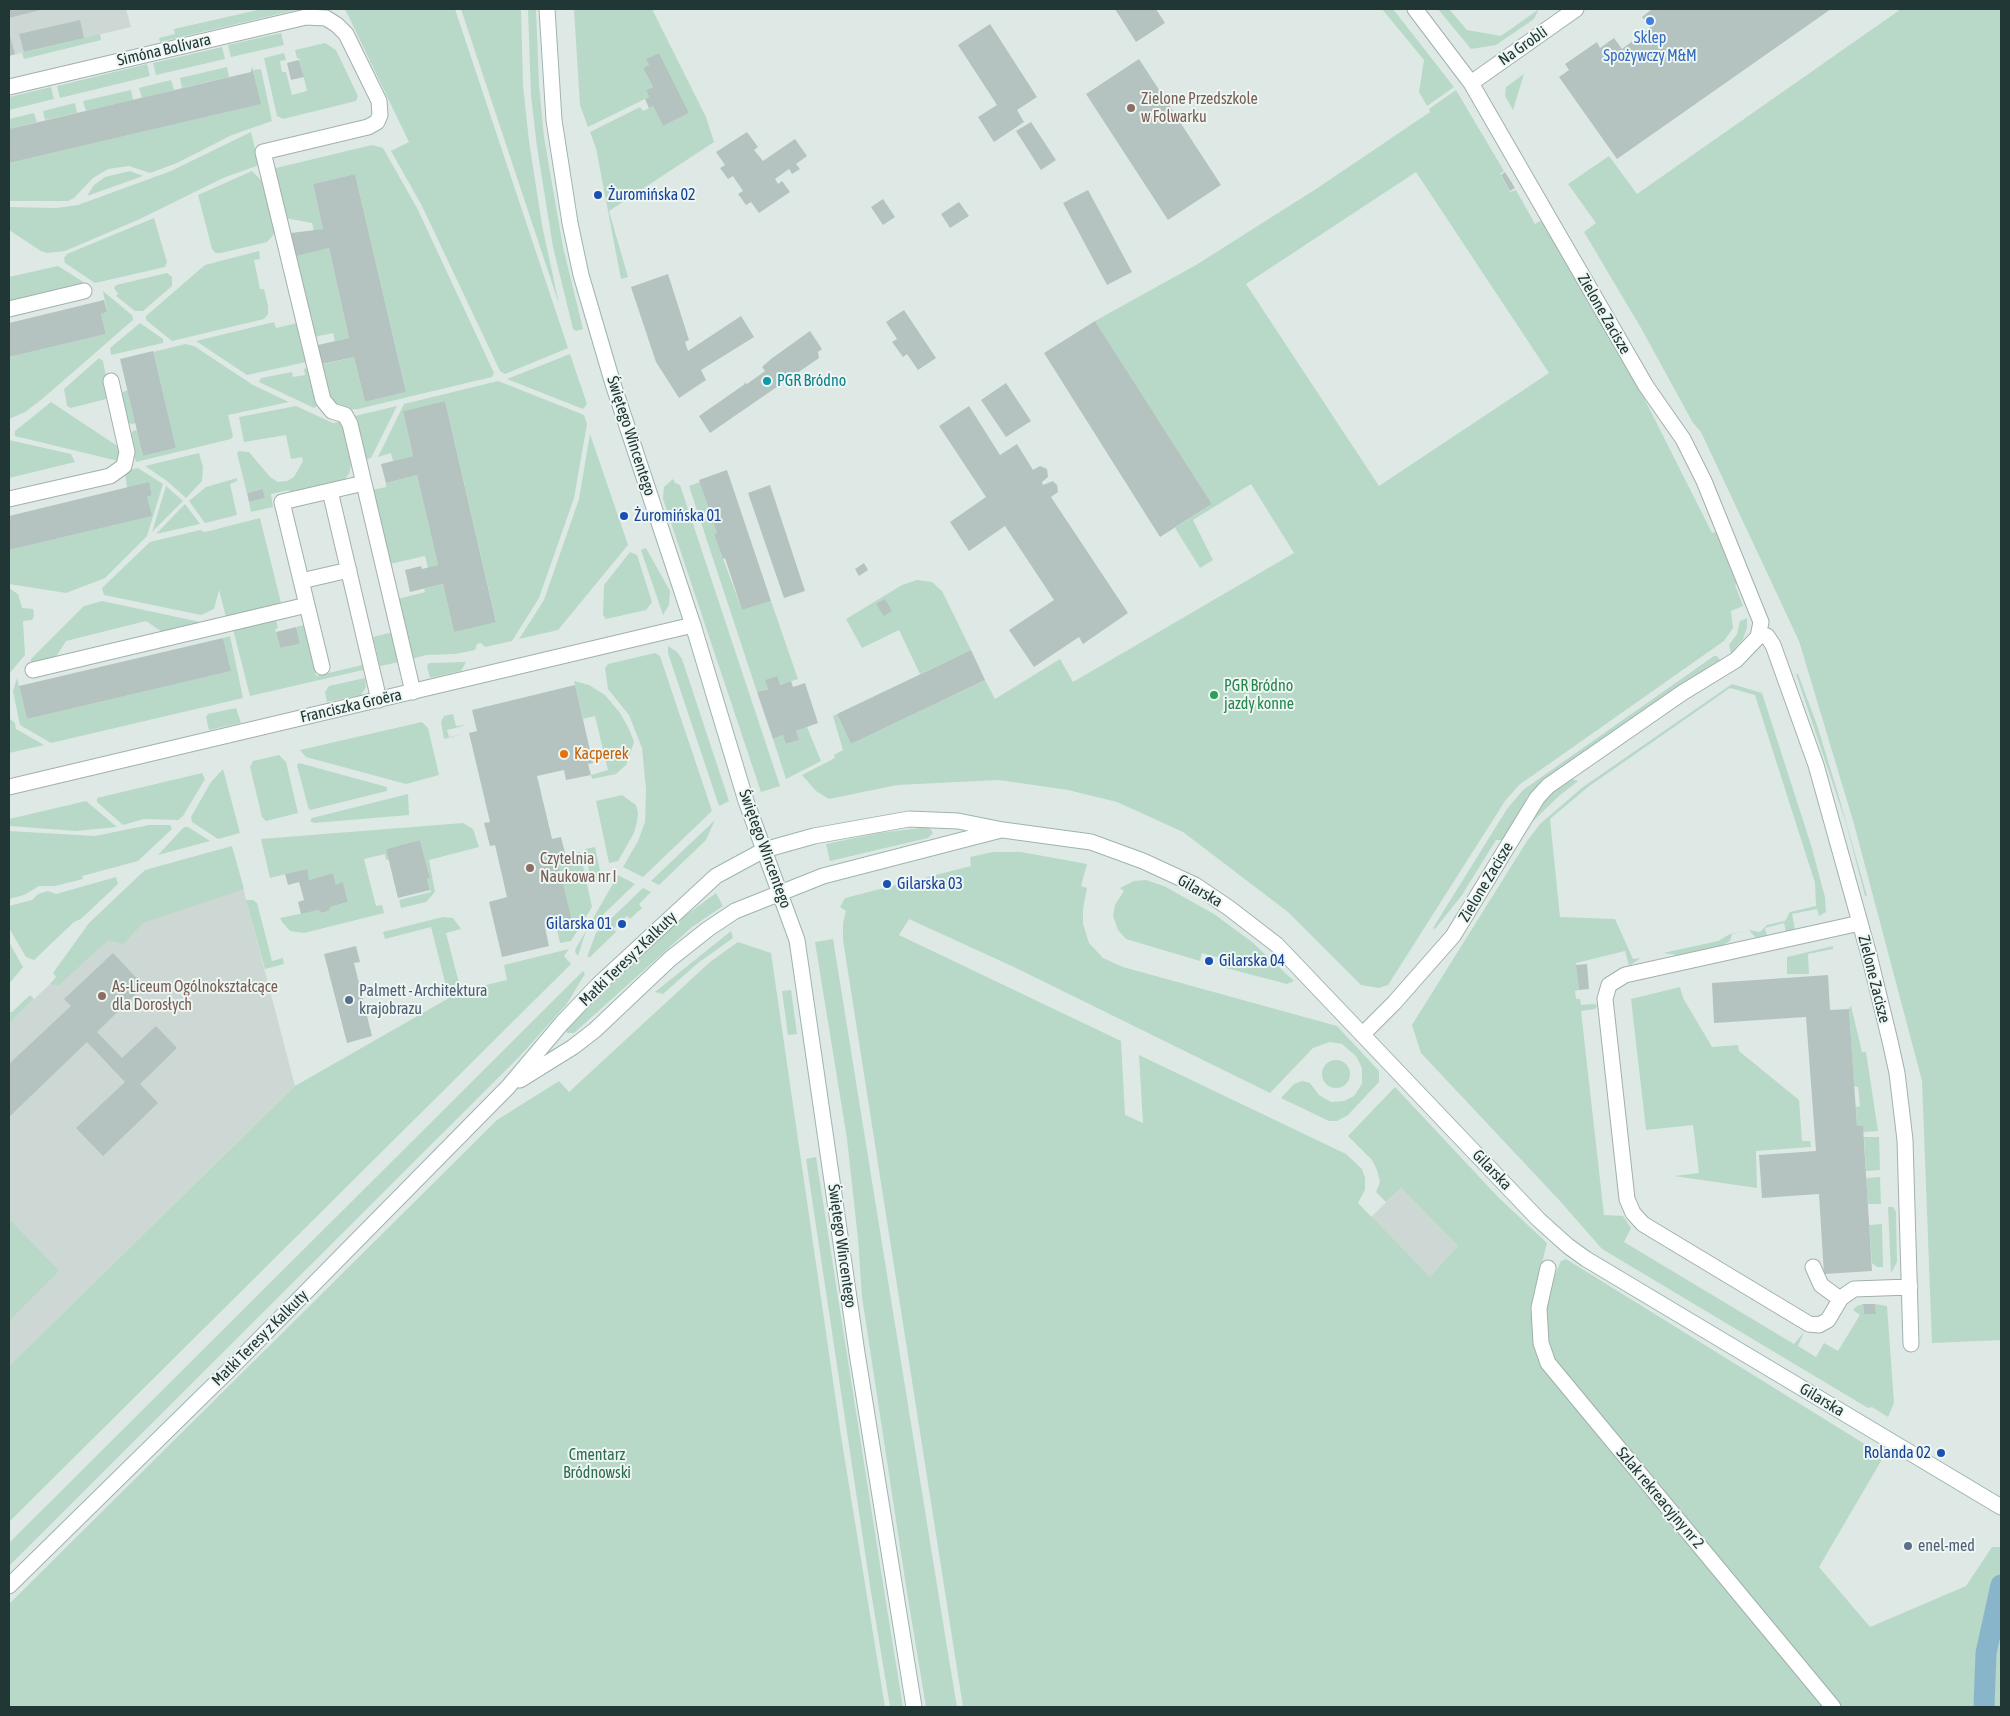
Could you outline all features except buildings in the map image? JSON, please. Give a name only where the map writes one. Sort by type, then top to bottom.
[{"type":"street","name":"Świętego Wincentego","points":[[547,9],[554,120],[568,216],[581,276],[613,384],[693,625],[742,788],[799,950],[859,1362],[914,1707]]},
{"type":"street","name":"Zielone Zacisze","points":[[1363,1034],[1394,1004],[1453,936],[1537,798],[1548,786],[1682,693],[1716,675],[1736,660],[1760,634],[1761,622],[1758,611],[1718,520],[1704,480],[1683,439],[1646,386],[1471,83],[1415,9]]},
{"type":"street","name":"Na Grobli","points":[[1471,83],[1576,9]]},
{"type":"street","name":"Simóna Bolívara","points":[[9,87],[300,18],[320,16],[332,21],[346,34],[377,97],[380,111],[377,122],[368,127],[263,152],[317,378],[326,406],[345,415],[350,424],[364,483]]},
{"type":"street","points":[[9,309],[84,290]]},
{"type":"street","points":[[9,499],[110,476],[124,466],[127,452],[111,381]]},
{"type":"street","points":[[322,667],[282,502],[364,483],[413,692]]},
{"type":"street","points":[[330,491],[379,700]]},
{"type":"street","points":[[301,581],[349,570]]},
{"type":"street","points":[[33,670],[307,605]]},
{"type":"street","name":"Franciszka Groëra","points":[[9,786],[693,625]]},
{"type":"street","name":"Zielone Zacisze","points":[[1760,634],[1767,636],[1773,645],[1816,765],[1860,923],[1890,1042],[1900,1096],[1905,1140],[1911,1344]]},
{"type":"street","name":"Gilarska","points":[[764,850],[814,836],[909,819],[958,821],[1003,830],[1091,842],[1136,858],[1195,885],[1229,908],[1277,945],[1545,1226],[1568,1246],[1586,1259],[2001,1507]]},
{"type":"street","name":"Gilarska","points":[[780,893],[823,876],[1003,830]]},
{"type":"street","name":"Matki Teresy z Kalkuty","points":[[9,1586],[237,1362],[508,1087],[562,1023],[659,927],[716,876],[764,850]]},
{"type":"street","name":"Matki Teresy z Kalkuty","points":[[508,1087],[573,1047],[595,1030],[670,959],[708,929],[735,911],[780,893]]},
{"type":"street","points":[[1860,923],[1625,975],[1612,981],[1606,994],[1627,1199],[1636,1217],[1642,1224],[1809,1324],[1819,1324],[1828,1320],[1840,1299],[1847,1292],[1858,1288],[1910,1287]]},
{"type":"street","points":[[1813,1267],[1821,1286],[1840,1299]]},
{"type":"street","name":"Szlak rekreacyjny nr 2","points":[[1548,1268],[1541,1292],[1539,1315],[1542,1348],[1548,1362],[1833,1707]]},
{"type":"shaded area","points":[[9,9],[126,9],[131,27],[9,56]]},
{"type":"shaded area","points":[[241,880],[295,1086],[9,1366],[9,1023],[132,906]]},
{"type":"shaded area","points":[[1401,1188],[1458,1246],[1430,1278],[1370,1218]]},
{"type":"green space","points":[[262,9],[300,9],[160,42],[159,38],[175,34],[174,29]]},
{"type":"green space","points":[[345,9],[455,9],[568,348],[505,374],[500,371],[422,206],[391,151],[409,142]]},
{"type":"green space","points":[[461,9],[521,9],[523,85],[529,141],[542,225],[559,304]]},
{"type":"green space","points":[[528,9],[536,9],[539,85],[544,137],[563,247],[583,329],[576,331],[573,329],[553,247],[537,147],[531,96]]},
{"type":"green space","points":[[574,9],[652,9],[706,117],[714,142],[609,211],[628,277],[621,279],[596,148],[590,132],[640,107],[643,111],[653,106],[663,126],[689,113],[659,53],[647,59],[649,65],[643,68],[653,87],[646,90],[649,97],[588,127],[580,105]]},
{"type":"green space","points":[[1382,9],[1393,9],[1454,87],[1427,106],[1419,92],[1424,60]]},
{"type":"green space","points":[[1438,9],[1449,9],[1467,30],[1501,36],[1539,9],[1534,19],[1496,45],[1471,49]]},
{"type":"green space","points":[[1901,9],[2001,9],[2001,1340],[1932,1343],[1922,1081],[1854,824],[1799,641],[1701,432],[1693,423],[1641,328],[1584,232],[1596,223],[1568,184],[1609,156],[1637,194]]},
{"type":"green space","points":[[281,33],[284,45],[231,57],[228,45]]},
{"type":"green space","points":[[100,34],[101,40],[24,59],[22,53]]},
{"type":"green space","points":[[325,43],[336,50],[358,96],[356,101],[283,119],[277,116],[264,58],[284,53],[286,60],[280,61],[282,72],[286,72],[292,95],[307,91],[299,58],[297,58],[295,50]]},
{"type":"green space","points":[[222,47],[225,59],[156,75],[153,63]]},
{"type":"green space","points":[[147,64],[150,76],[60,98],[57,86]]},
{"type":"green space","points":[[227,67],[229,77],[182,88],[180,78]]},
{"type":"green space","points":[[261,69],[272,121],[232,135],[177,163],[150,173],[129,166],[108,169],[93,178],[74,198],[68,201],[9,201],[9,163],[260,104],[253,70]]},
{"type":"green space","points":[[1524,74],[1513,110],[1505,96],[1506,87]]},
{"type":"green space","points":[[171,80],[174,90],[142,98],[139,88]]},
{"type":"green space","points":[[51,87],[54,99],[9,110],[9,97]]},
{"type":"green space","points":[[131,90],[133,100],[86,111],[83,101]]},
{"type":"green space","points":[[1456,90],[1504,171],[1500,174],[1510,192],[1516,190],[1535,224],[1542,220],[1640,390],[1712,533],[1718,531],[1739,583],[1735,585],[1743,606],[1731,611],[1733,628],[1724,641],[1519,785],[1505,801],[1388,985],[1379,988],[1361,985],[1288,912],[1183,832],[1117,802],[1068,790],[999,780],[897,785],[829,799],[816,791],[802,775],[835,758],[834,755],[843,750],[833,716],[837,714],[851,744],[985,680],[995,699],[1060,659],[1073,682],[1294,553],[1251,484],[1193,520],[1213,560],[1200,568],[1175,528],[1212,504],[1095,321],[1196,265],[1316,189],[1430,112],[1429,109]],"holes":[[[1416,172],[1549,373],[1379,486],[1246,284]]]},
{"type":"green space","points":[[75,103],[77,113],[45,120],[43,111]]},
{"type":"green space","points":[[34,113],[37,122],[9,129],[9,119]]},
{"type":"green space","points":[[251,132],[259,165],[223,178],[140,219],[65,251],[47,253],[41,251],[9,230],[9,207],[56,208],[78,205],[171,171]]},
{"type":"green space","points":[[372,145],[383,148],[417,208],[494,373],[492,377],[347,410],[340,407],[328,395],[320,365],[354,357],[365,402],[406,392],[355,174],[313,184],[323,229],[314,231],[312,223],[285,218],[274,171],[276,168]]},
{"type":"green space","points":[[130,171],[143,176],[87,196],[94,185],[105,177]]},
{"type":"green space","points":[[252,171],[263,182],[275,233],[267,242],[215,253],[212,249],[198,195]]},
{"type":"green space","points":[[154,218],[167,262],[165,267],[95,283],[65,263],[64,258],[67,254]]},
{"type":"green space","points":[[329,248],[349,338],[335,341],[333,333],[314,337],[294,256]]},
{"type":"green space","points":[[259,251],[260,259],[254,260],[260,289],[264,289],[268,306],[268,314],[264,319],[172,341],[146,320],[146,316],[205,265]]},
{"type":"green space","points":[[58,266],[88,285],[9,304],[9,277]]},
{"type":"green space","points":[[167,273],[172,277],[172,286],[143,311],[135,311],[116,296],[118,294],[114,288],[116,285]]},
{"type":"green space","points":[[103,291],[132,315],[133,320],[41,400],[25,412],[9,419],[9,357],[106,334],[101,314],[107,312]]},
{"type":"green space","points":[[274,322],[276,328],[297,323],[306,362],[247,375],[196,341]]},
{"type":"green space","points":[[140,323],[163,339],[163,343],[111,355],[110,348]]},
{"type":"green space","points":[[185,344],[194,346],[253,385],[289,402],[228,415],[233,436],[231,439],[136,462],[129,437],[133,431],[137,430],[143,456],[176,448],[153,352]]},
{"type":"green space","points":[[570,354],[587,404],[583,409],[507,379]]},
{"type":"green space","points":[[99,358],[103,361],[110,398],[71,408],[67,406],[64,389]]},
{"type":"green space","points":[[308,368],[317,406],[314,408],[259,382],[261,378],[292,372],[293,377],[305,375],[304,369]]},
{"type":"green space","points":[[498,381],[584,415],[587,424],[574,498],[539,598],[512,641],[485,647],[481,643],[477,644],[475,650],[456,654],[426,655],[412,659],[398,599],[425,592],[424,589],[443,584],[454,632],[496,621],[445,401],[403,411],[413,456],[393,461],[391,453],[378,457],[404,404]]},
{"type":"green space","points":[[128,390],[136,423],[133,424],[127,423],[121,393]]},
{"type":"green space","points":[[51,402],[119,447],[118,461],[15,436],[15,431]]},
{"type":"green space","points":[[296,406],[333,423],[343,421],[352,460],[349,474],[343,481],[290,493],[289,490],[271,494],[273,507],[251,512],[249,502],[265,498],[263,489],[247,493],[237,453],[239,451],[249,452],[270,477],[278,482],[287,481],[294,477],[303,461],[302,457],[291,459],[286,435],[244,442],[239,417]]},
{"type":"green space","points":[[397,406],[371,458],[365,460],[355,416]]},
{"type":"green space","points":[[590,434],[628,545],[558,630],[519,639],[544,600],[579,499]]},
{"type":"green space","points":[[9,440],[71,454],[75,462],[9,478]]},
{"type":"green space","points":[[199,453],[203,467],[202,481],[186,498],[167,481],[145,466]]},
{"type":"green space","points":[[138,468],[163,484],[147,536],[105,578],[66,593],[9,584],[9,550],[151,516],[147,497],[152,495],[149,483],[127,488],[125,474],[128,470]]},
{"type":"green space","points":[[417,475],[438,565],[428,568],[425,556],[390,564],[372,490],[386,487],[386,483]]},
{"type":"green space","points":[[237,478],[237,481],[230,484],[237,515],[205,523],[189,501],[206,487]]},
{"type":"green space","points":[[673,479],[675,483],[680,485],[780,786],[761,792],[663,499],[664,487]]},
{"type":"green space","points":[[700,482],[717,533],[714,534],[742,610],[771,601],[798,679],[757,692],[689,486]]},
{"type":"green space","points":[[166,486],[183,501],[152,532]]},
{"type":"green space","points":[[185,504],[200,524],[156,534]]},
{"type":"green space","points":[[260,518],[281,603],[226,617],[219,590],[214,609],[201,615],[104,595],[102,588],[150,542],[200,530],[205,532]]},
{"type":"green space","points":[[646,548],[670,591],[669,605],[663,615],[641,550]]},
{"type":"green space","points":[[630,552],[637,555],[652,602],[646,610],[606,619],[603,615],[604,585]]},
{"type":"green space","points":[[917,580],[932,582],[942,591],[971,650],[920,674],[899,630],[862,648],[846,619],[902,585]]},
{"type":"green space","points":[[9,588],[18,594],[22,608],[33,609],[34,616],[32,620],[23,621],[25,655],[9,674]]},
{"type":"green space","points":[[102,601],[200,622],[201,625],[165,634],[146,621],[66,641],[54,660],[31,664],[31,659],[84,606]]},
{"type":"green space","points":[[1747,618],[1747,628],[1743,639],[1731,653],[1729,645],[1737,634],[1740,621]]},
{"type":"green space","points":[[276,619],[278,628],[275,629],[280,648],[300,644],[296,627],[304,625],[316,676],[362,665],[363,670],[250,696],[233,629]]},
{"type":"green space","points":[[393,632],[399,662],[380,666],[373,637]]},
{"type":"green space","points":[[230,636],[243,698],[51,743],[20,725],[13,691],[17,678],[27,719],[230,671],[223,638]]},
{"type":"green space","points":[[668,646],[677,652],[682,659],[729,801],[719,806],[668,653]]},
{"type":"green space","points":[[655,653],[660,656],[712,811],[643,877],[623,867],[638,841],[645,822],[646,789],[642,748],[629,715],[608,689],[605,668],[608,664]]},
{"type":"green space","points":[[1714,656],[1717,656],[1720,660],[1532,792],[1526,798],[1529,802],[1503,840],[1496,840],[1462,895],[1435,929],[1433,928],[1507,809],[1523,790]]},
{"type":"green space","points":[[466,662],[461,671],[430,678],[427,666],[429,663]]},
{"type":"green space","points":[[1796,674],[1798,674],[1817,725],[1839,797],[1867,896],[1865,896],[1846,823]]},
{"type":"green space","points":[[365,678],[366,687],[361,695],[327,702],[325,692],[329,686]]},
{"type":"green space","points":[[574,681],[589,685],[605,695],[620,713],[629,729],[634,742],[626,765],[616,774],[592,779],[591,775],[608,770],[595,716],[583,719]]},
{"type":"green space","points":[[1732,684],[1762,693],[1811,845],[1825,897],[1826,912],[1819,916],[1817,909],[1792,914],[1795,930],[1786,932],[1784,923],[1765,928],[1767,936],[1755,937],[1749,930],[1760,932],[1767,925],[1785,921],[1790,912],[1816,906],[1815,883],[1755,695],[1730,688],[1588,787],[1550,819],[1560,917],[1615,919],[1633,959],[1641,958],[1629,966],[1625,951],[1576,963],[1579,990],[1575,991],[1576,999],[1580,999],[1581,1005],[1595,1004],[1597,1006],[1595,1009],[1581,1011],[1604,1215],[1623,1216],[1631,1228],[1624,1242],[1794,1344],[1804,1332],[1798,1346],[1816,1357],[1824,1343],[1838,1351],[1860,1315],[1853,1310],[1857,1306],[1863,1304],[1864,1314],[1876,1314],[1875,1304],[1887,1306],[1894,1403],[1888,1417],[1872,1407],[1868,1408],[1602,1249],[1560,1201],[1421,1053],[1412,1025],[1527,841],[1540,824],[1583,787]]},
{"type":"green space","points":[[236,708],[241,723],[209,730],[206,717],[208,714]]},
{"type":"green space","points":[[453,714],[456,726],[467,725],[447,730],[449,737],[464,734],[444,739],[441,722],[444,716]]},
{"type":"green space","points":[[9,718],[15,723],[16,729],[44,745],[9,753]]},
{"type":"green space","points":[[422,722],[428,728],[439,775],[406,784],[306,757],[300,750]]},
{"type":"green space","points":[[807,727],[821,761],[786,779],[773,739],[783,735],[787,744],[798,740],[796,731]]},
{"type":"green space","points":[[279,755],[286,762],[298,813],[266,821],[262,817],[250,767],[253,761]]},
{"type":"green space","points":[[299,763],[387,787],[387,791],[310,810],[297,765]]},
{"type":"green space","points":[[223,769],[240,833],[218,839],[192,822],[191,817],[211,782]]},
{"type":"green space","points":[[202,773],[205,779],[183,816],[178,820],[144,819],[123,825],[97,802],[97,798]]},
{"type":"green space","points":[[1569,778],[1578,781],[1559,796],[1526,828],[1550,794]]},
{"type":"green space","points":[[408,794],[409,815],[314,823],[310,821],[312,818]]},
{"type":"green space","points":[[622,795],[636,805],[638,813],[637,822],[634,833],[618,861],[609,863],[596,801]]},
{"type":"green space","points":[[86,801],[117,827],[76,831],[10,826],[9,819]]},
{"type":"green space","points":[[715,820],[706,840],[659,885],[651,881]]},
{"type":"green space","points":[[463,823],[473,829],[479,847],[429,860],[435,892],[426,902],[401,908],[399,900],[431,892],[427,879],[430,878],[420,840],[386,849],[389,859],[386,860],[385,854],[364,859],[376,906],[382,905],[384,913],[304,933],[290,931],[282,922],[280,918],[318,910],[321,913],[329,911],[330,907],[348,902],[343,883],[336,885],[333,873],[309,880],[306,869],[270,878],[261,839]]},
{"type":"green space","points":[[149,825],[170,825],[172,829],[138,861],[82,876],[83,879],[55,886],[39,886],[24,895],[9,899],[9,831],[95,836]]},
{"type":"green space","points":[[184,827],[188,827],[210,841],[158,855]]},
{"type":"green space","points":[[929,827],[933,833],[928,838],[830,861],[826,844],[879,833]]},
{"type":"green space","points":[[232,846],[244,889],[143,923],[123,944],[108,940],[59,985],[50,984],[56,977],[53,973],[89,923],[145,870]]},
{"type":"green space","points":[[595,847],[602,880],[591,882],[585,849]]},
{"type":"green space","points":[[580,852],[592,907],[571,941],[560,943],[556,925],[571,921],[556,855],[565,853],[566,856]]},
{"type":"green space","points":[[993,852],[1021,852],[1087,864],[1081,886],[1087,888],[1083,909],[1083,924],[1089,943],[1103,958],[1123,967],[1337,1026],[1379,1071],[1379,1082],[1348,1115],[1337,1121],[1329,1121],[1281,1098],[1294,1084],[1302,1081],[1310,1083],[1319,1095],[1331,1102],[1344,1101],[1354,1096],[1362,1084],[1362,1068],[1356,1056],[1342,1044],[1330,1042],[1313,1048],[1270,1093],[1016,968],[909,919],[899,935],[1121,1041],[1125,1115],[1143,1123],[1139,1055],[1346,1154],[1362,1169],[1365,1178],[1365,1190],[1358,1203],[1430,1277],[1458,1246],[1401,1188],[1386,1202],[1376,1192],[1380,1182],[1372,1160],[1348,1136],[1395,1087],[1499,1198],[1547,1243],[1534,1295],[1537,1343],[1827,1707],[963,1707],[843,940],[843,923],[846,911],[840,907],[845,898],[971,866],[970,857]]},
{"type":"green space","points":[[618,875],[635,884],[586,931],[578,956],[575,952],[576,948]]},
{"type":"green space","points":[[116,877],[118,884],[81,919],[74,922],[34,960],[26,957],[9,928],[9,906],[32,900],[38,894],[48,891],[56,894]]},
{"type":"green space","points":[[1146,880],[1164,886],[1214,914],[1252,942],[1294,981],[1287,984],[1222,967],[1223,959],[1202,953],[1200,961],[1126,939],[1118,930],[1113,916],[1115,905],[1124,891],[1120,888],[1134,881]]},
{"type":"green space","points":[[643,888],[651,892],[639,904],[642,908],[630,919],[627,916],[613,929],[616,932],[590,957],[587,957],[596,933]]},
{"type":"green space","points":[[716,893],[723,906],[692,927],[574,1033],[567,1033],[566,1028],[661,936]]},
{"type":"green space","points":[[246,900],[253,900],[257,903],[272,961],[283,958],[284,964],[265,969]]},
{"type":"green space","points":[[443,917],[453,918],[461,929],[446,933],[461,991],[507,980],[504,965],[569,949],[564,956],[571,964],[9,1522],[9,1366],[295,1086],[449,998],[431,927],[385,939],[383,932]]},
{"type":"green space","points":[[1749,930],[1732,934],[1730,941],[1723,945],[1677,955],[1663,953],[1718,941],[1730,934]]},
{"type":"green space","points":[[731,931],[733,938],[698,963],[663,994],[655,992]]},
{"type":"green space","points":[[833,939],[957,1707],[926,1707],[906,1586],[862,1297],[847,1139],[815,942]]},
{"type":"green space","points":[[9,942],[23,967],[9,984]]},
{"type":"green space","name":"Cmentarz Bródnowski","points":[[738,942],[771,953],[841,1436],[885,1707],[9,1707],[9,1604],[497,1120],[559,1081],[569,1092],[710,962]]},
{"type":"green space","points":[[1833,946],[1833,949],[1808,954],[1809,974],[1787,974],[1787,957]]},
{"type":"green space","points":[[583,971],[585,974],[566,1005],[519,1057],[9,1566],[9,1543]]},
{"type":"green space","points":[[1680,987],[1683,998],[1712,1047],[1738,1045],[1739,1051],[1799,1100],[1802,1141],[1810,1141],[1811,1147],[1756,1151],[1757,1188],[1674,1176],[1699,1173],[1693,1125],[1646,1130],[1631,999]]},
{"type":"green space","points":[[791,990],[797,1034],[788,1035],[782,991]]},
{"type":"green space","points":[[30,995],[34,999],[9,1023],[9,1012],[12,1012]]},
{"type":"green space","points":[[1851,1006],[1862,1052],[1866,1052],[1878,1131],[1863,1132],[1857,1126],[1856,1107],[1860,1106],[1858,1087],[1854,1086],[1849,1008]]},
{"type":"green space","points":[[1336,1060],[1346,1064],[1350,1074],[1346,1084],[1336,1088],[1326,1084],[1322,1074],[1326,1064]]},
{"type":"green space","points":[[1864,1137],[1879,1137],[1880,1170],[1866,1171]]},
{"type":"green space","points":[[816,1157],[903,1707],[890,1707],[871,1592],[806,1159]]},
{"type":"green space","points":[[1880,1177],[1881,1204],[1868,1204],[1866,1178]]},
{"type":"green space","points":[[1888,1207],[1893,1207],[1896,1212],[1897,1262],[1891,1273]]},
{"type":"green space","points":[[9,1219],[59,1271],[9,1321]]},
{"type":"green space","points":[[1882,1224],[1883,1267],[1877,1267],[1872,1263],[1869,1225]]},
{"type":"green space","points":[[1566,1259],[1884,1456],[1819,1567],[1870,1627],[1966,1586],[1992,1547],[2001,1547],[2001,1707],[1840,1707],[1550,1356],[1544,1316],[1549,1288],[1561,1261]]},
{"type":"waterway","points":[[1984,1707],[1986,1653],[2001,1585]]},
{"type":"place","name":"Sklep Spożywczy M&M","points":[[1650,21]]},
{"type":"place","name":"Zielone Przedszkole w Folwarku","points":[[1131,108]]},
{"type":"place","name":"Żuromińska 02","points":[[598,195]]},
{"type":"place","name":"PGR Bródno","points":[[767,381]]},
{"type":"place","name":"Żuromińska 01","points":[[624,516]]},
{"type":"place","name":"PGR Bródno jazdy konne","points":[[1214,695]]},
{"type":"place","name":"Kacperek","points":[[564,754]]},
{"type":"place","name":"Czytelnia Naukowa nr I","points":[[530,868]]},
{"type":"place","name":"Gilarska 03","points":[[887,884]]},
{"type":"place","name":"Gilarska 01","points":[[622,924]]},
{"type":"place","name":"Gilarska 04","points":[[1209,961]]},
{"type":"place","name":"As-Liceum Ogólnokształcące dla Dorosłych","points":[[102,996]]},
{"type":"place","name":"Palmett - Architektura krajobrazu","points":[[349,1000]]},
{"type":"place","name":"Rolanda 02","points":[[1941,1453]]},
{"type":"place","name":"enel-med","points":[[1908,1546]]}]
